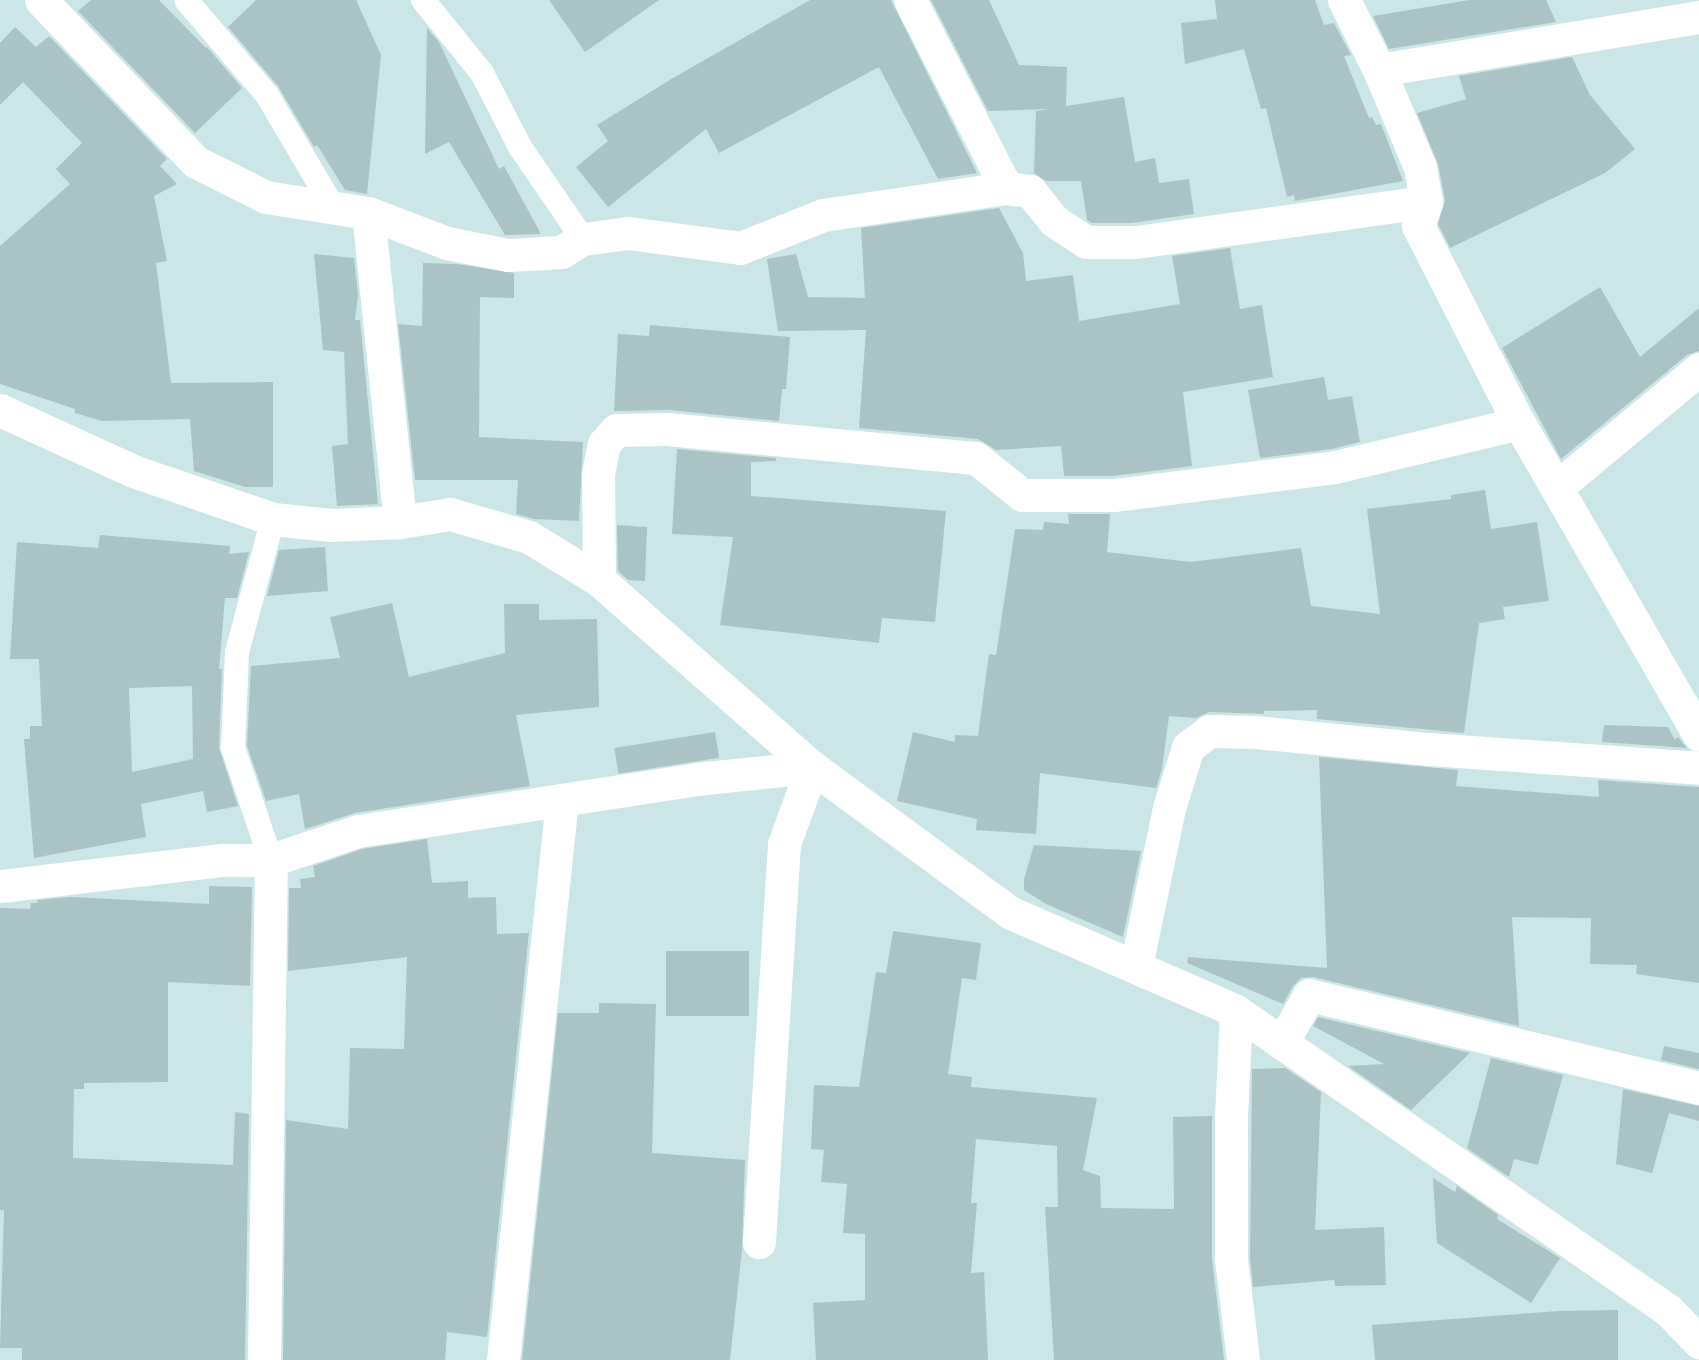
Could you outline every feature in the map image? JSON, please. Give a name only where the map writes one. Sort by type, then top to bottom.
[{"type":"street","points":[[41,0],[196,162],[266,197],[368,213],[447,243],[508,255],[561,252],[583,239],[628,233],[740,248],[823,215],[1006,188],[1030,191],[1054,221],[1086,242],[1136,242],[1426,202]]},
{"type":"street","points":[[910,0],[1006,188]]},
{"type":"street","points":[[1344,0],[1379,70],[1420,167],[1426,202],[1418,226],[1519,423],[1699,735]]},
{"type":"street","points":[[1379,70],[1699,17]]},
{"type":"street","points":[[368,213],[400,522]]},
{"type":"street","points":[[1557,487],[1699,369]]},
{"type":"street","points":[[0,410],[133,471],[273,519],[332,525],[400,522],[450,514],[529,537],[599,580],[812,767],[1011,913],[1236,1011],[1668,1310],[1699,1342]]},
{"type":"street","points":[[599,580],[598,474],[604,444],[616,430],[667,429],[976,458],[1022,495],[1114,495],[1335,467],[1519,423]]},
{"type":"street","points":[[1136,966],[1169,808],[1188,747],[1209,731],[1255,732],[1429,749],[1699,768]]},
{"type":"street","points":[[0,886],[222,860],[271,860],[358,831],[696,779],[812,767]]},
{"type":"street","points":[[759,1242],[784,844],[812,767]]},
{"type":"street","points":[[503,1360],[562,800]]},
{"type":"street","points":[[264,1360],[271,860]]},
{"type":"street","points":[[1282,1043],[1309,995],[1699,1088]]},
{"type":"street","points":[[1236,1011],[1231,1116],[1231,1259],[1243,1360]]},
{"type":"lane","points":[[186,0],[267,95],[333,207]]},
{"type":"lane","points":[[423,0],[482,73],[520,147],[583,239]]},
{"type":"lane","points":[[271,860],[233,748],[237,652],[273,519]]},
{"type":"building","points":[[91,0],[159,0],[207,47],[242,88],[195,133],[78,11]]},
{"type":"building","points":[[256,0],[356,0],[381,55],[367,194],[345,190],[317,145],[314,147],[278,86],[228,27]]},
{"type":"building","points":[[549,0],[659,0],[585,52]]},
{"type":"building","points":[[810,0],[891,0],[977,173],[938,179],[879,67],[719,153],[706,129],[608,207],[576,167],[608,141],[597,125],[673,78]]},
{"type":"building","points":[[931,0],[989,0],[1019,65],[1067,67],[1066,106],[1124,97],[1135,162],[1155,158],[1159,183],[1189,179],[1194,214],[1132,223],[1092,223],[1087,220],[1081,181],[1046,181],[1034,173],[1036,111],[1049,109],[988,111]]},
{"type":"building","points":[[1215,0],[1315,0],[1324,25],[1334,23],[1351,55],[1344,56],[1369,118],[1372,117],[1376,125],[1381,124],[1403,181],[1295,201],[1294,195],[1287,197],[1266,108],[1261,109],[1244,49],[1185,64],[1181,23],[1217,19]]},
{"type":"building","points":[[1469,0],[1546,0],[1556,22],[1389,49],[1373,16]]},
{"type":"building","points":[[15,27],[36,47],[49,36],[167,159],[160,166],[177,184],[154,196],[167,261],[156,263],[171,383],[273,382],[273,487],[245,487],[194,471],[190,419],[102,421],[75,413],[75,409],[0,384],[0,246],[70,184],[56,169],[82,143],[23,82],[0,105],[0,43]]},
{"type":"building","points":[[427,28],[439,42],[499,169],[504,166],[541,234],[505,235],[449,142],[425,154]]},
{"type":"building","points":[[1572,57],[1590,95],[1635,149],[1605,173],[1450,248],[1438,224],[1445,200],[1438,164],[1417,113],[1466,99],[1459,76]]},
{"type":"building","points":[[999,208],[1023,253],[1026,281],[1073,275],[1079,321],[1180,304],[1172,256],[1230,248],[1240,309],[1262,305],[1273,377],[1183,392],[1192,466],[1113,476],[1064,476],[1061,446],[996,450],[978,439],[859,428],[866,330],[778,331],[767,259],[796,254],[808,297],[865,298],[861,228]]},
{"type":"building","points":[[314,254],[354,258],[358,295],[355,320],[360,320],[378,504],[337,506],[332,446],[348,444],[344,352],[323,350]]},
{"type":"building","points":[[423,263],[457,264],[514,273],[514,298],[480,297],[479,437],[583,442],[579,521],[534,519],[516,514],[518,480],[415,480],[398,324],[422,326]]},
{"type":"building","points":[[1600,287],[1640,357],[1699,308],[1699,351],[1687,355],[1561,459],[1502,348]]},
{"type":"building","points":[[650,325],[790,337],[786,389],[782,389],[779,421],[669,410],[614,411],[618,334],[649,336]]},
{"type":"building","points":[[1324,377],[1328,400],[1352,396],[1360,442],[1332,449],[1260,458],[1248,390]]},
{"type":"building","points":[[677,449],[776,458],[776,461],[751,462],[751,496],[946,511],[935,622],[882,618],[879,643],[720,625],[733,537],[672,534]]},
{"type":"building","points":[[1485,490],[1491,529],[1537,522],[1549,601],[1503,607],[1505,619],[1479,623],[1464,733],[1317,719],[1317,710],[1264,711],[1264,714],[1209,712],[1196,718],[1169,716],[1162,769],[1156,788],[1040,773],[1036,834],[976,830],[977,819],[897,801],[913,732],[955,742],[955,735],[978,736],[989,654],[996,655],[1015,529],[1043,530],[1044,522],[1069,524],[1068,514],[1110,514],[1107,552],[1190,562],[1301,548],[1311,606],[1380,614],[1367,509],[1451,499],[1451,495]]},
{"type":"building","points":[[617,525],[647,527],[645,581],[628,580],[618,571]]},
{"type":"building","points":[[100,535],[230,546],[229,554],[249,552],[237,598],[225,598],[219,669],[222,669],[219,748],[238,806],[207,812],[203,791],[141,804],[146,837],[34,858],[24,739],[30,739],[30,726],[42,726],[39,659],[10,659],[17,542],[98,548]],"holes":[[[192,686],[193,759],[132,772],[129,688]]]},
{"type":"building","points":[[325,547],[328,591],[267,596],[279,550]]},
{"type":"building","points":[[392,603],[409,677],[505,653],[504,604],[539,604],[539,620],[597,619],[599,707],[516,715],[530,786],[355,813],[305,829],[299,794],[266,801],[247,746],[251,666],[340,658],[330,617]]},
{"type":"building","points":[[1604,725],[1668,727],[1675,740],[1678,737],[1687,748],[1602,742]]},
{"type":"building","points":[[715,732],[719,758],[618,774],[614,748]]},
{"type":"building","points":[[1319,757],[1458,770],[1456,786],[1599,797],[1598,780],[1699,787],[1699,983],[1636,974],[1637,965],[1590,964],[1591,918],[1512,917],[1519,1026],[1313,977],[1301,978],[1293,986],[1283,1004],[1187,963],[1188,957],[1327,968]]},
{"type":"building","points":[[427,839],[432,883],[468,881],[468,898],[496,897],[497,934],[529,933],[487,1337],[447,1332],[445,1360],[283,1360],[286,1120],[348,1129],[350,1048],[404,1049],[407,957],[288,971],[289,888],[301,888],[300,879],[315,877],[313,866],[362,849]]},
{"type":"building","points":[[1034,845],[1141,851],[1123,937],[1046,904],[1024,890],[1024,879]]},
{"type":"building","points":[[209,886],[252,887],[250,986],[168,982],[168,1082],[84,1083],[84,1089],[74,1089],[73,1158],[233,1165],[235,1112],[249,1114],[245,1360],[22,1360],[22,1348],[0,1348],[4,1210],[0,1210],[0,908],[30,909],[31,903],[38,903],[37,900],[71,897],[209,904]]},
{"type":"building","points":[[893,931],[981,943],[976,980],[962,978],[948,1074],[972,1077],[971,1087],[1097,1098],[1083,1170],[1100,1176],[1101,1208],[1174,1209],[1173,1117],[1212,1116],[1212,1259],[1224,1360],[1054,1360],[1045,1207],[1058,1207],[1057,1146],[976,1139],[971,1203],[977,1203],[971,1273],[984,1272],[988,1360],[816,1360],[813,1303],[865,1300],[865,1234],[843,1233],[847,1184],[821,1182],[824,1150],[811,1149],[814,1085],[859,1087],[876,972],[886,973]]},
{"type":"building","points":[[666,951],[749,951],[749,1016],[666,1016]]},
{"type":"building","points":[[599,1003],[656,1004],[652,1153],[745,1160],[742,1250],[730,1360],[522,1360],[558,1013],[599,1013]]},
{"type":"building","points":[[1318,1017],[1470,1053],[1411,1110],[1348,1066],[1384,1064],[1313,1026]]},
{"type":"building","points":[[1664,1046],[1699,1053],[1699,1069],[1661,1060]]},
{"type":"building","points":[[1491,1058],[1563,1075],[1538,1165],[1514,1159],[1509,1177],[1467,1148]]},
{"type":"building","points":[[1285,1068],[1321,1092],[1315,1230],[1384,1227],[1386,1285],[1335,1286],[1334,1280],[1253,1287],[1250,1258],[1252,1069]]},
{"type":"building","points":[[1623,1089],[1699,1106],[1699,1121],[1669,1113],[1652,1173],[1616,1164]]},
{"type":"building","points":[[1433,1178],[1455,1192],[1457,1186],[1498,1215],[1497,1219],[1560,1258],[1531,1303],[1437,1243]]},
{"type":"building","points":[[1618,1310],[1618,1360],[1375,1360],[1372,1325],[1559,1311]]}]
